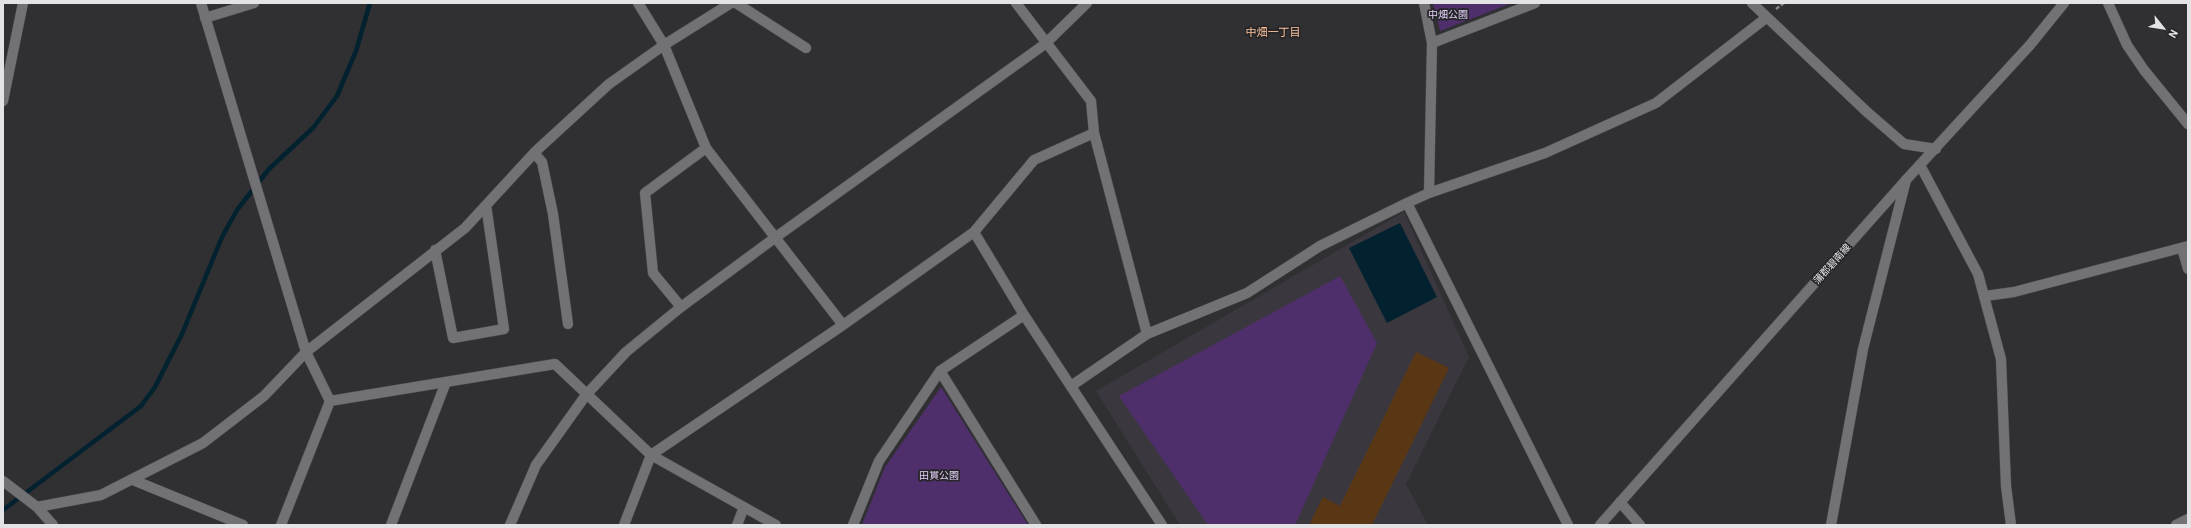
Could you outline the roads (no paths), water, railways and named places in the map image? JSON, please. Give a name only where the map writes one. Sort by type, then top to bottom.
[{"type":"street","points":[[3,101],[24,3]]},
{"type":"street","points":[[201,3],[306,352],[330,401],[281,525]]},
{"type":"street","points":[[205,18],[254,3]]},
{"type":"street","points":[[638,3],[664,45],[706,148],[843,325]]},
{"type":"street","points":[[38,508],[101,495],[203,443],[264,396],[306,352],[465,228],[534,153],[609,84],[664,45],[731,3]]},
{"type":"street","points":[[736,3],[806,48]]},
{"type":"street","points":[[1016,3],[1045,44],[1091,101],[1094,133],[1146,334]]},
{"type":"street","points":[[510,525],[536,465],[586,395],[626,352],[681,307],[776,237],[1045,44],[1087,3]]},
{"type":"street","points":[[1424,3],[1432,42],[1430,193]]},
{"type":"street","points":[[1432,42],[1535,3]]},
{"type":"street","points":[[1752,3],[1766,18],[1867,112],[1904,144],[1936,149]]},
{"type":"street","name":"蒲郡碧南線","points":[[1600,525],[1906,180],[2030,45],[2064,3]]},
{"type":"street","points":[[2108,3],[2127,45],[2188,124]]},
{"type":"street","points":[[1071,386],[1146,334],[1247,293],[1320,246],[1407,203],[1430,193],[1545,153],[1656,103],[1766,18]]},
{"type":"street","points":[[624,525],[651,455],[843,325],[974,232],[1034,160],[1094,133]]},
{"type":"street","points":[[681,307],[653,273],[645,193],[706,148]]},
{"type":"street","points":[[534,153],[542,162],[553,214],[568,324]]},
{"type":"street","points":[[1920,165],[1978,274],[2002,359],[2006,486],[2011,525]]},
{"type":"street","points":[[1831,525],[1863,349],[1906,180]]},
{"type":"street","points":[[1407,203],[1568,525]]},
{"type":"street","points":[[435,250],[453,338],[504,329],[486,205]]},
{"type":"street","points":[[974,232],[1024,315],[1162,525]]},
{"type":"street","points":[[1985,296],[2014,292],[2185,247],[2188,269]]},
{"type":"street","points":[[853,525],[879,461],[940,371],[1024,315]]},
{"type":"street","points":[[330,401],[556,364],[586,395],[651,455],[776,525]]},
{"type":"street","points":[[940,371],[1036,525]]},
{"type":"street","points":[[391,525],[446,382]]},
{"type":"street","points":[[133,480],[243,525]]},
{"type":"street","points":[[3,481],[38,508],[54,525]]},
{"type":"street","points":[[1620,502],[1640,525]]},
{"type":"street","points":[[737,525],[744,507]]},
{"type":"street","points":[[2176,525],[2188,519]]},
{"type":"water","points":[[1400,223],[1437,297],[1387,323],[1349,248]]},
{"type":"waterway","points":[[3,510],[141,406],[155,387],[182,334],[222,237],[237,210],[269,169],[313,128],[337,96],[356,51],[370,3]]},
{"type":"district","name":"中畑一丁目","points":[[1273,32]]},
{"type":"park label","name":"中畑公園","points":[[1448,15]]},
{"type":"park label","name":"田貫公園","points":[[939,476]]}]
